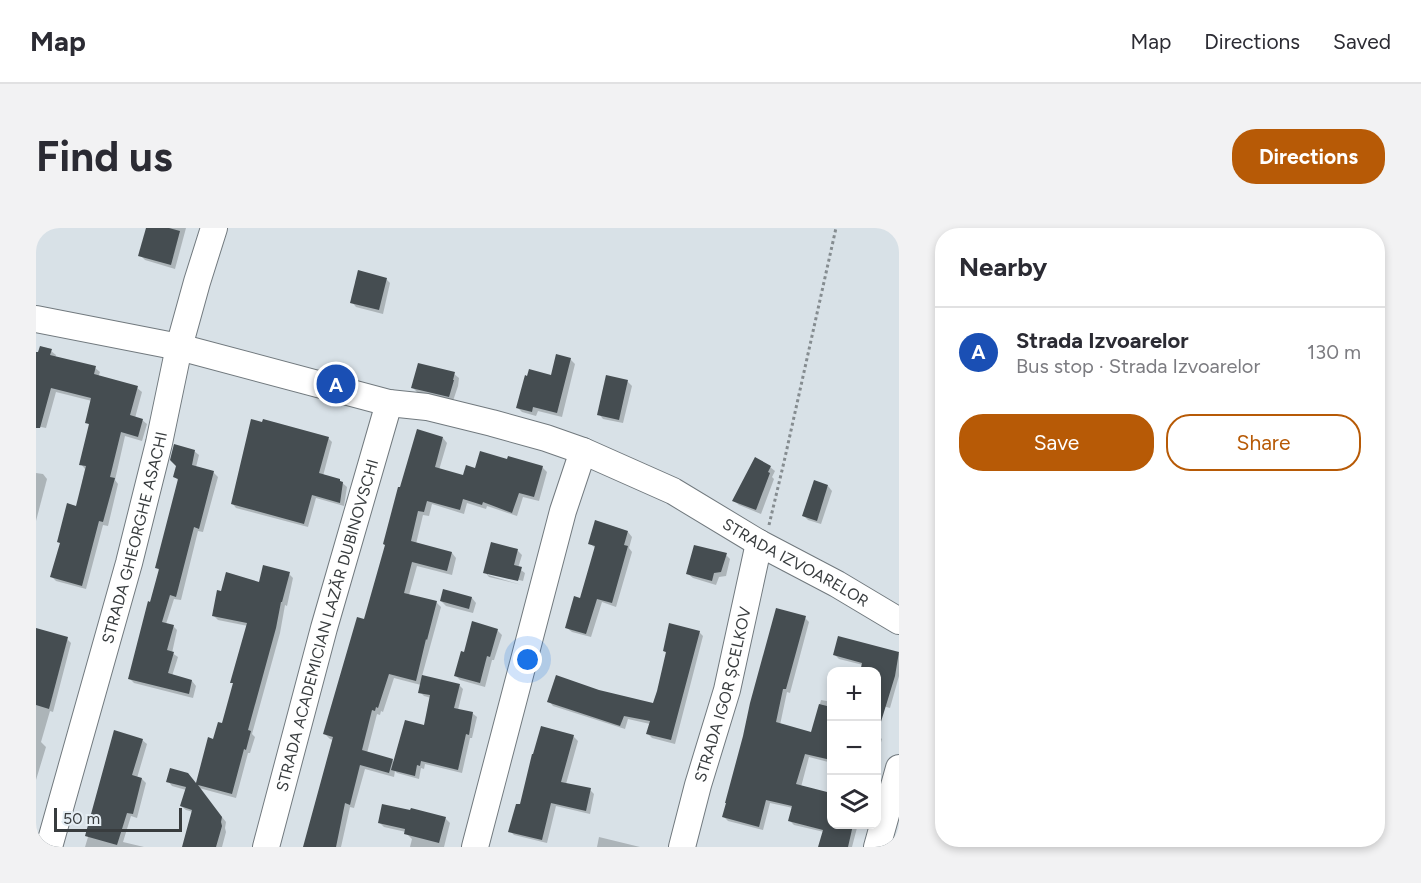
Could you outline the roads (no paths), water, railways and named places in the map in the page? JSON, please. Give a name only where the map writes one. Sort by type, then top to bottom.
[{"type":"street","name":"STRADA GHEORGHE ASACHI","points":[[49,847],[129,563],[159,443],[179,347],[196,282],[214,228]]},
{"type":"street","name":"STRADA IZVOARELOR","points":[[36,319],[179,347],[390,403],[427,407],[546,438],[583,451],[673,491],[759,543],[837,584],[899,621]]},
{"type":"street","name":"STRADA ACADEMICIAN LAZĂR DUBINOVSCHI","points":[[266,847],[324,628],[390,403]]},
{"type":"street","points":[[475,847],[563,511],[583,451]]},
{"type":"street","name":"STRADA IGOR ȘСELKOV","points":[[682,847],[727,690],[759,543]]},
{"type":"street","points":[[878,847],[899,768]]},
{"type":"place","name":"Strada Izvoarelor","points":[[336,384]]}]
